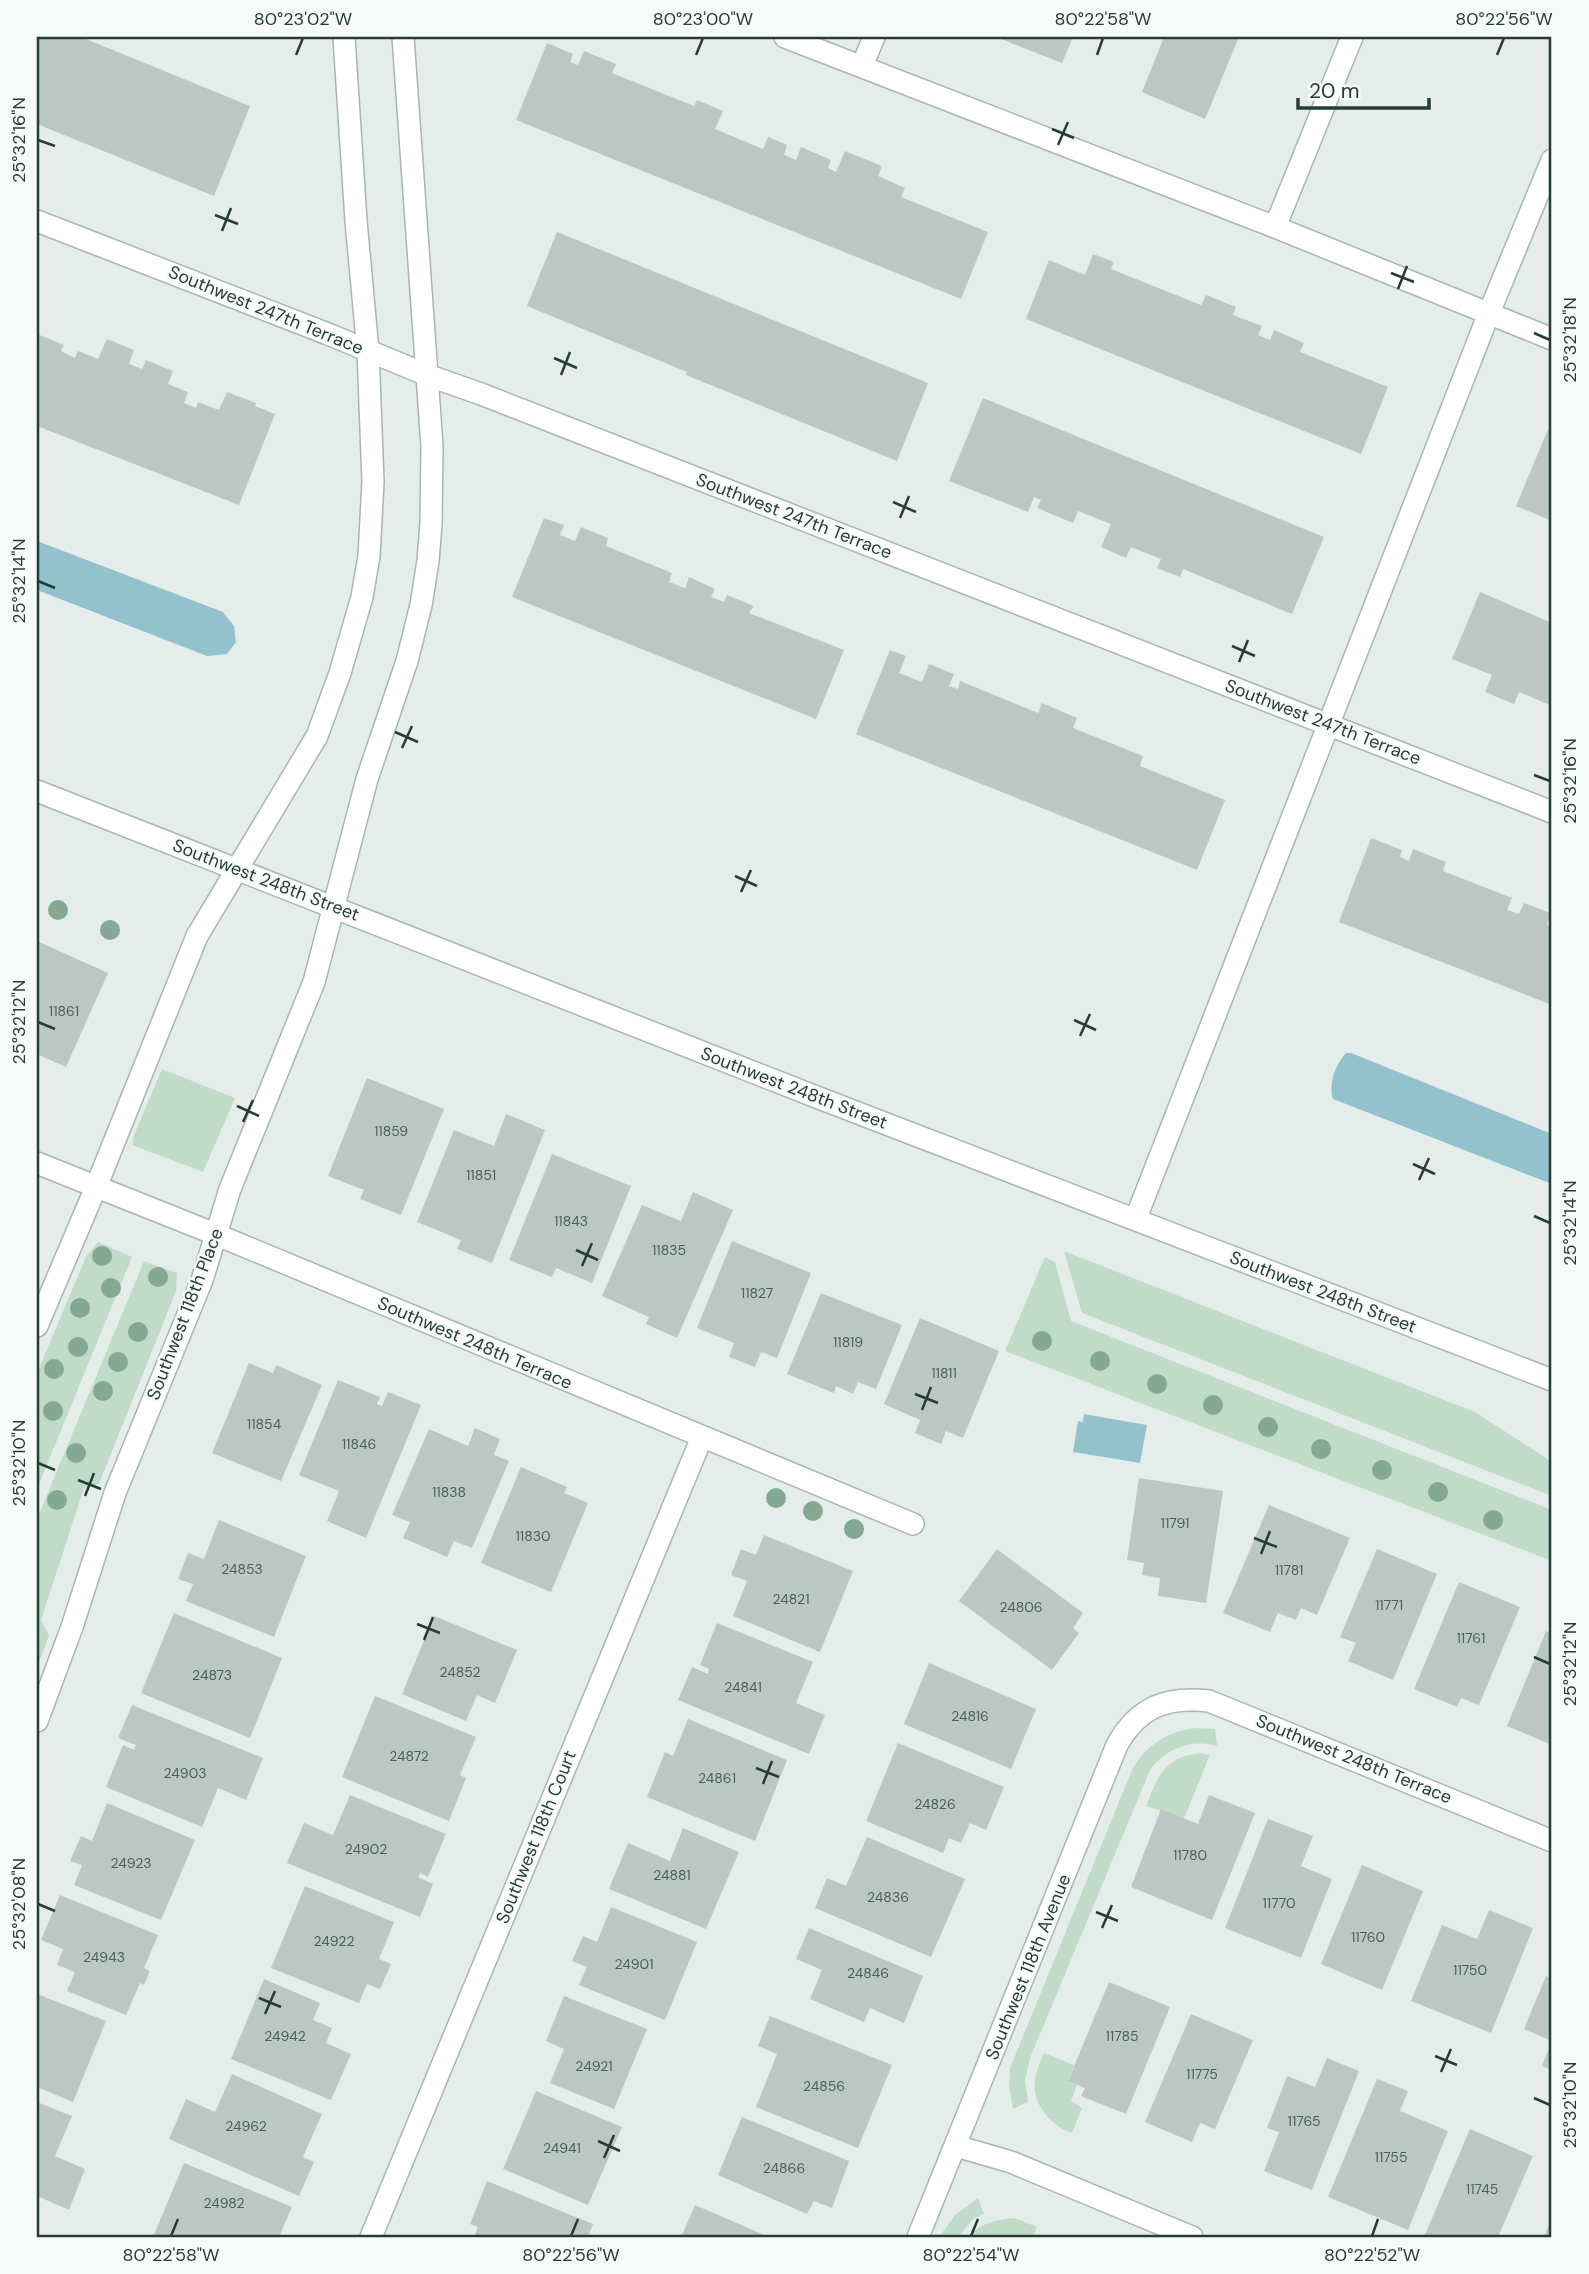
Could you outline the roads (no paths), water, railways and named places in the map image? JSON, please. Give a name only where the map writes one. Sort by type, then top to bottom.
[{"type":"street","points":[[37,1326],[197,936],[317,736],[352,637],[366,577],[373,482],[368,351],[344,37]]},
{"type":"street","name":"Southwest 118th Place","points":[[37,1721],[72,1627],[115,1493],[202,1280],[239,1166],[308,1001],[373,762],[407,661],[425,583],[433,485],[404,37]]},
{"type":"street","points":[[785,37],[1275,227],[1552,339]]},
{"type":"street","points":[[862,66],[874,37]]},
{"type":"street","points":[[1275,227],[1352,37]]},
{"type":"street","points":[[1136,1218],[1327,724],[1552,160]]},
{"type":"street","name":"Southwest 247th Terrace","points":[[37,220],[427,375],[1552,812]]},
{"type":"street","name":"Southwest 248th Street","points":[[37,791],[819,1098],[1552,1380]]},
{"type":"street","name":"Southwest 248th Terrace","points":[[37,1163],[215,1234],[913,1524]]},
{"type":"street","name":"Southwest 118th Court","points":[[371,2237],[702,1437]]},
{"type":"street","name":"Southwest 248th Terrace","points":[[1152,1709],[1178,1700],[1209,1701],[1222,1705],[1552,1841]]},
{"type":"street","name":"Southwest 118th Avenue","points":[[918,2237],[1116,1745],[1134,1720],[1152,1709]]},
{"type":"street","points":[[956,2146],[1011,2162],[1192,2237]]},
{"type":"water","points":[[37,541],[223,612],[234,626],[236,642],[227,654],[207,656],[37,590]]},
{"type":"water","points":[[1346,1053],[1552,1134],[1552,1184],[1333,1099],[1331,1087],[1334,1075]]},
{"type":"water","points":[[1084,1414],[1147,1425],[1140,1463],[1073,1452],[1078,1421],[1083,1422]]}]
